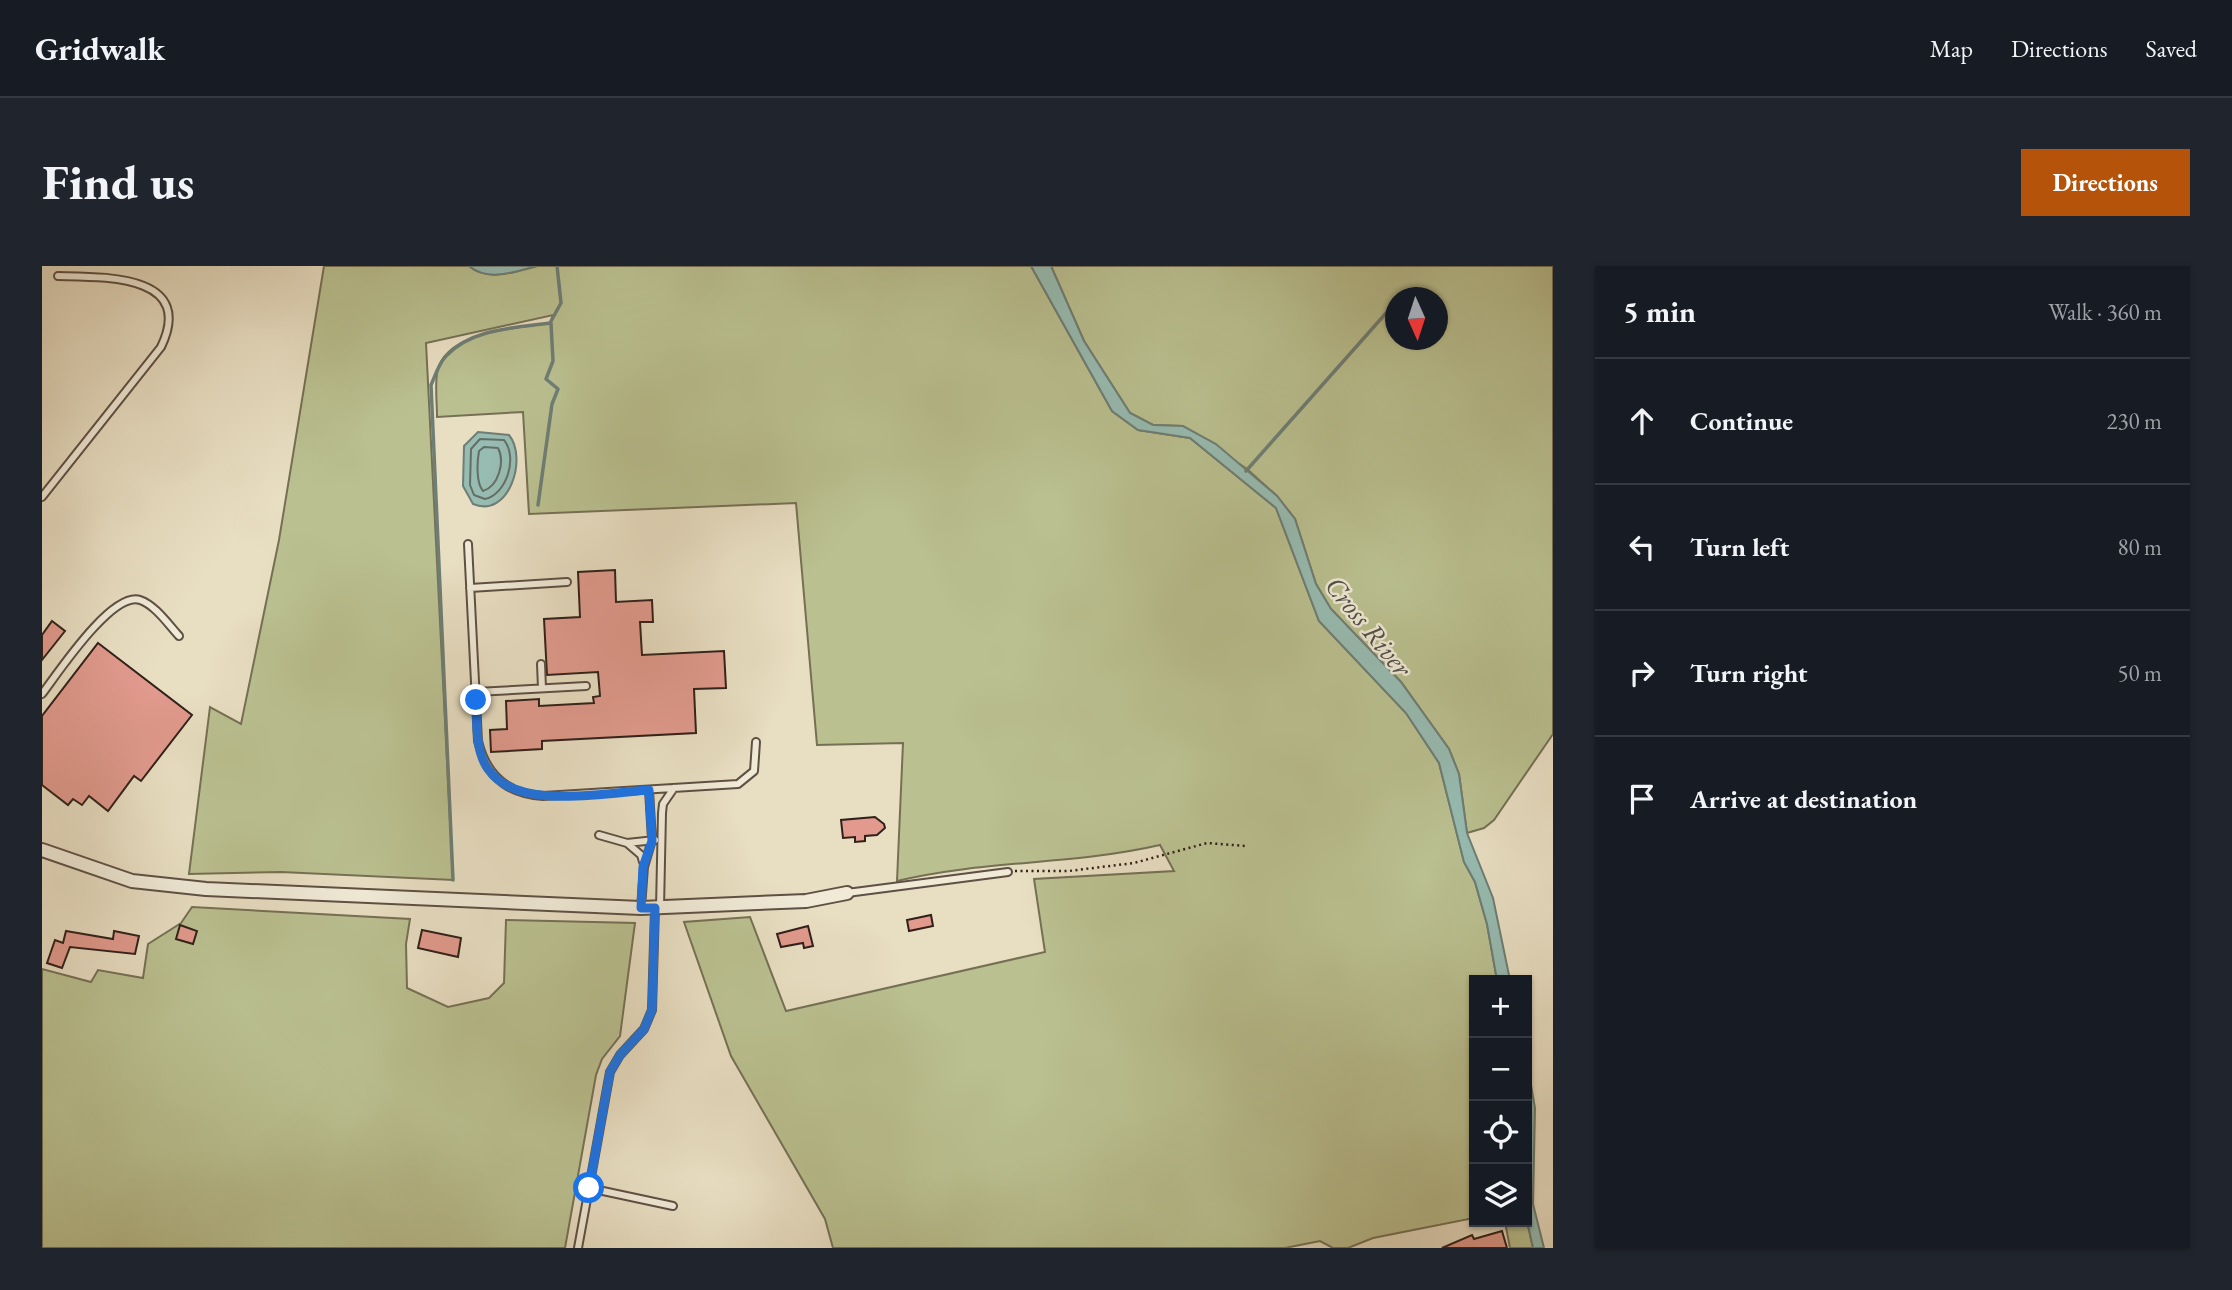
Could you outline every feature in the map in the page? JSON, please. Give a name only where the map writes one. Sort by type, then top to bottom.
[{"type":"street","points":[[42,850],[111,876],[165,886],[641,908],[806,901],[847,893]]},
{"type":"lane","points":[[42,497],[161,347],[169,331],[169,313],[161,296],[140,284],[117,278],[58,276]]},
{"type":"lane","points":[[468,544],[482,756],[487,769],[506,786],[525,795],[543,796],[738,785],[748,779],[757,762],[756,742]]},
{"type":"lane","points":[[470,588],[567,582]]},
{"type":"lane","points":[[42,694],[93,629],[124,600],[138,598],[150,605],[179,636]]},
{"type":"lane","points":[[541,664],[542,688]]},
{"type":"lane","points":[[476,692],[586,686]]},
{"type":"lane","points":[[578,1248],[610,1072],[620,1055],[644,1029],[652,1010],[663,804],[674,789]]},
{"type":"lane","points":[[643,867],[652,841],[649,790]]},
{"type":"lane","points":[[599,835],[627,843],[661,840]]},
{"type":"lane","points":[[627,843],[641,855],[641,908]]},
{"type":"lane","points":[[847,893],[1008,872]]},
{"type":"lane","points":[[589,1188],[673,1206]]},
{"type":"path","points":[[1008,872],[1069,871],[1135,863],[1207,843],[1246,846]]},
{"type":"green space","points":[[324,266],[469,266],[484,274],[493,275],[537,266],[1031,266],[1112,411],[1138,430],[1190,438],[1276,508],[1319,621],[1406,713],[1439,763],[1464,862],[1475,882],[1487,924],[1496,975],[1469,975],[1469,1219],[1373,1238],[1348,1248],[1333,1248],[1320,1241],[1285,1248],[833,1248],[825,1219],[731,1056],[684,922],[750,917],[786,1011],[1045,952],[1034,879],[1174,871],[1160,845],[1094,856],[963,869],[897,881],[903,743],[817,745],[796,503],[529,514],[523,412],[437,417],[437,373],[443,359],[453,348],[484,334],[550,323],[553,315],[426,343],[453,880],[281,872],[189,874],[210,707],[241,724],[279,540]]},
{"type":"green space","points":[[1051,266],[1553,266],[1553,734],[1494,820],[1484,828],[1467,833],[1459,774],[1449,749],[1401,682],[1331,609],[1316,584],[1295,519],[1277,496],[1247,469],[1183,426],[1153,425],[1130,413],[1084,341]]},
{"type":"green space","points":[[192,907],[410,919],[406,944],[407,988],[448,1007],[489,998],[504,983],[506,920],[635,923],[620,1036],[602,1059],[596,1075],[565,1248],[42,1248],[42,969],[91,982],[98,970],[143,978],[148,944],[181,923]]},
{"type":"green space","points":[[1506,1227],[1528,1227],[1533,1248],[1510,1248]]},
{"type":"water","points":[[469,266],[537,266],[493,275],[476,271]]},
{"type":"water","points":[[1031,266],[1051,266],[1084,341],[1130,413],[1153,425],[1183,426],[1216,444],[1277,496],[1295,519],[1316,584],[1331,609],[1401,682],[1449,749],[1459,774],[1467,833],[1493,898],[1509,975],[1496,975],[1487,924],[1475,882],[1464,862],[1439,763],[1406,713],[1319,621],[1276,508],[1190,438],[1138,430],[1112,411]]},
{"type":"water","points":[[478,432],[509,435],[516,458],[512,484],[496,503],[486,506],[473,504],[463,486],[464,446]]},
{"type":"water","points":[[1532,1091],[1535,1108],[1533,1204],[1544,1248],[1533,1248],[1528,1227],[1532,1227]]},
{"type":"building","points":[[615,570],[616,602],[652,600],[653,622],[640,622],[642,655],[724,651],[726,688],[694,689],[696,733],[542,741],[542,749],[491,752],[490,730],[507,729],[506,701],[539,699],[539,706],[594,703],[593,697],[600,696],[598,672],[547,675],[544,619],[580,617],[578,572]]},
{"type":"building","points":[[52,621],[65,631],[42,660],[42,635]]},
{"type":"building","points":[[98,643],[192,715],[141,781],[134,776],[108,811],[89,796],[82,805],[73,799],[68,805],[42,785],[42,716]]},
{"type":"building","points":[[875,817],[885,828],[877,835],[865,836],[865,841],[855,842],[855,837],[843,838],[841,820]]},
{"type":"building","points":[[931,915],[933,926],[909,931],[907,920]]},
{"type":"building","points":[[180,925],[197,931],[193,944],[176,939]]},
{"type":"building","points":[[808,926],[813,946],[804,948],[803,943],[781,947],[777,934]]},
{"type":"building","points":[[422,930],[461,938],[458,957],[418,948]]},
{"type":"building","points":[[66,931],[113,939],[114,931],[139,936],[135,954],[70,947],[62,968],[47,963],[55,940],[63,943]]},
{"type":"building","points":[[1502,1231],[1507,1248],[1442,1248],[1472,1235],[1474,1239]]},
{"type":"waterway","points":[[453,880],[431,385],[444,359],[468,340],[509,328],[550,323],[561,303],[557,266]]},
{"type":"waterway","points":[[1246,471],[1385,314]]},
{"type":"waterway","points":[[538,505],[552,404],[558,389],[546,379],[553,361],[551,323]]},
{"type":"route","points":[[476,700],[478,741],[482,756],[487,769],[506,786],[525,795],[543,796],[649,790],[652,841],[643,867],[641,908],[655,908],[652,1010],[644,1029],[620,1055],[610,1072],[589,1188]]},
{"type":"water label","name":"Cross River","points":[[1369,626]]}]
